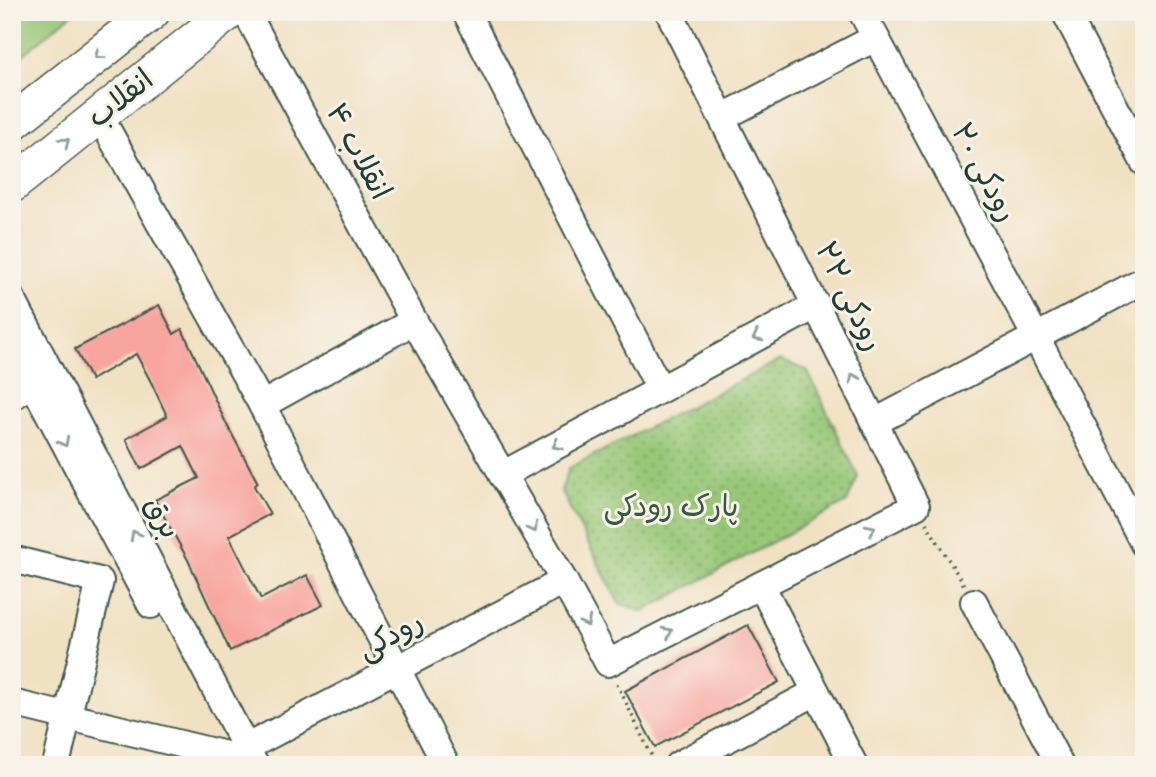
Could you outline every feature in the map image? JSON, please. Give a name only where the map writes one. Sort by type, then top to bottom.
[{"type":"main road","name":"انقلاب","points":[[12,123],[152,12]]},
{"type":"main road","name":"انقلاب","points":[[16,186],[229,12]]},
{"type":"street","name":"انقلاب ۴","points":[[246,12],[414,321],[608,663]]},
{"type":"street","points":[[466,12],[660,389]]},
{"type":"street","name":"رودکی ۲۲","points":[[669,12],[916,506]]},
{"type":"street","name":"رودکی ۲۰","points":[[862,12],[1144,544]]},
{"type":"street","points":[[1065,12],[1144,162]]},
{"type":"street","points":[[723,117],[875,38]]},
{"type":"street","points":[[99,116],[261,405],[446,765]]},
{"type":"street","points":[[875,422],[1144,280]]},
{"type":"street","name":"برق","points":[[12,299],[31,383],[241,758]]},
{"type":"street","points":[[502,475],[817,304]]},
{"type":"street","points":[[261,405],[414,321]]},
{"type":"street","name":"برق","points":[[12,344],[144,590],[241,758]]},
{"type":"street","points":[[608,663],[916,506]]},
{"type":"street","points":[[12,559],[144,590]]},
{"type":"street","points":[[56,765],[100,581]]},
{"type":"street","name":"رودکی","points":[[241,758],[396,670],[564,582]]},
{"type":"street","points":[[761,585],[853,765]]},
{"type":"street","points":[[974,602],[1060,765]]},
{"type":"street","points":[[678,765],[816,692]]},
{"type":"street","points":[[12,702],[241,758]]},
{"type":"path","points":[[916,506],[974,602]]},
{"type":"path","points":[[608,663],[656,765]]},
{"type":"green space","points":[[12,12],[74,12],[12,64]]},
{"type":"green space","name":"پارک رودکی","points":[[780,360],[807,370],[858,476],[847,502],[642,612],[619,603],[561,491],[569,468]]},
{"type":"building","points":[[159,305],[174,334],[182,329],[226,423],[258,483],[254,486],[270,514],[229,536],[261,599],[307,575],[323,605],[230,651],[188,560],[155,500],[199,478],[183,446],[141,469],[126,439],[167,416],[151,382],[136,354],[91,380],[75,349]]},
{"type":"building","points":[[748,625],[779,682],[655,747],[625,691]]}]
